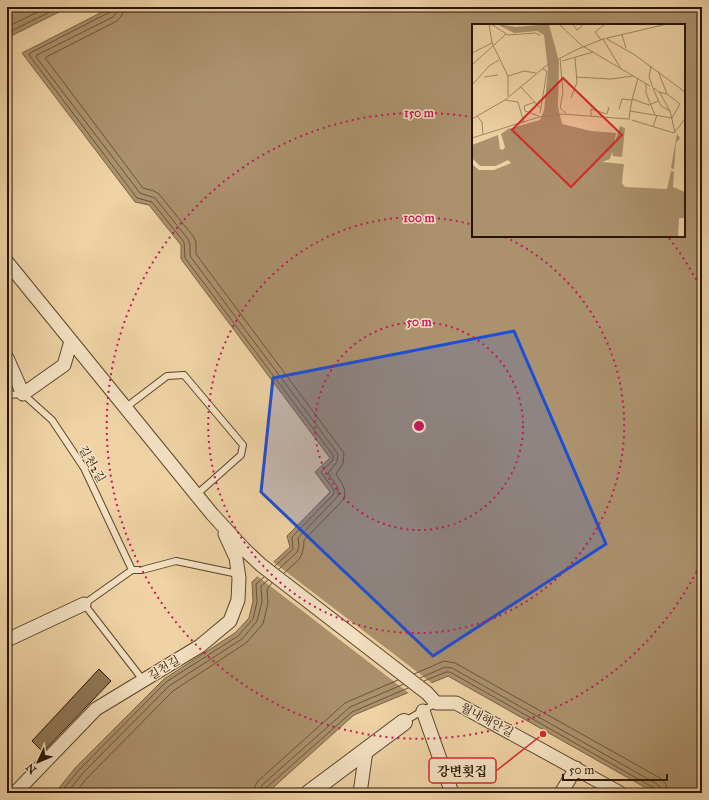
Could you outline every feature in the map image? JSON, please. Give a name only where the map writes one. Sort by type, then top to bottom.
[{"type":"street","points":[[7,262],[196,495],[244,549],[261,564],[427,693],[436,703]]},
{"type":"street","points":[[7,358],[23,394],[64,365],[71,341]]},
{"type":"street","name":"길천길","points":[[15,793],[96,709],[200,646],[230,621],[238,600],[238,574],[236,558],[226,536],[212,514]]},
{"type":"street","points":[[7,640],[84,604]]},
{"type":"street","name":"월내해안길","points":[[436,703],[456,703],[620,793]]},
{"type":"street","points":[[423,711],[452,793]]},
{"type":"street","points":[[309,793],[404,722]]},
{"type":"street","points":[[360,793],[366,751]]},
{"type":"street","points":[[561,793],[576,768]]},
{"type":"lane","points":[[125,408],[167,376],[184,375],[244,445],[241,455],[196,495]]},
{"type":"lane","points":[[7,395],[23,394]]},
{"type":"lane","name":"길천2길","points":[[23,394],[52,420],[84,468],[132,570]]},
{"type":"lane","points":[[143,680],[84,604],[132,570],[142,570],[176,561],[238,574]]},
{"type":"lane","points":[[404,722],[436,703]]},
{"type":"highlighted area","points":[[514,331],[606,544],[433,656],[261,492],[273,378]]},
{"type":"water","points":[[7,7],[69,7],[7,38]]},
{"type":"water","points":[[112,7],[702,7],[702,793],[655,793],[448,676],[354,715],[267,793],[55,793],[76,767],[164,679],[235,633],[249,618],[253,601],[252,582],[290,547],[287,536],[330,492],[315,472],[330,458],[181,259],[181,245],[149,205],[135,202],[22,53]]},
{"type":"pier","points":[[272,561],[433,684],[410,694],[256,575]]},
{"type":"building","points":[[99,669],[111,681],[43,752],[32,741]]},
{"type":"place","name":"강변횟집","points":[[543,734]]}]
